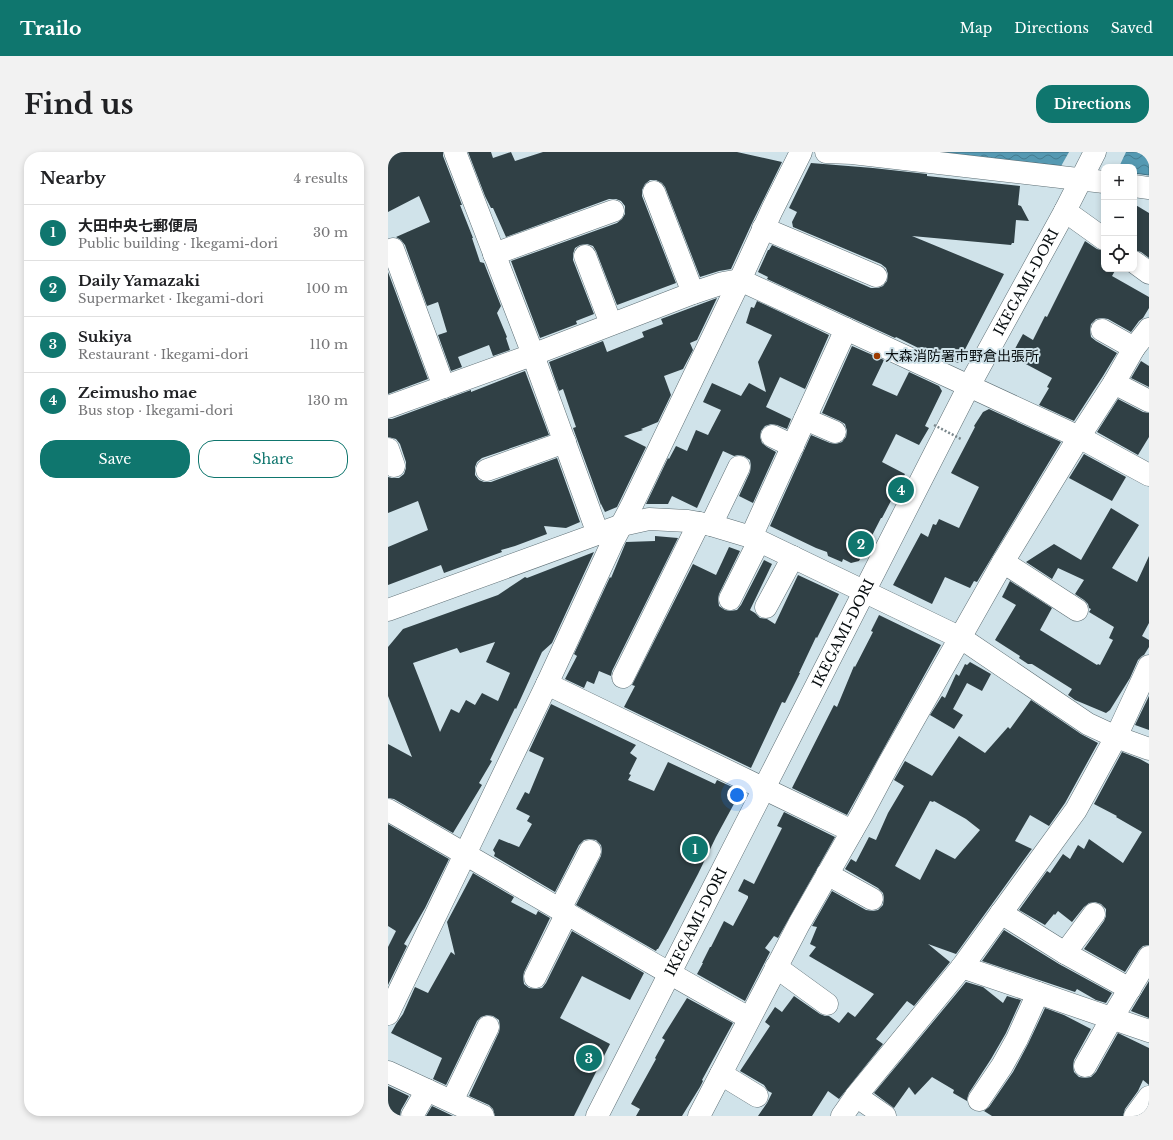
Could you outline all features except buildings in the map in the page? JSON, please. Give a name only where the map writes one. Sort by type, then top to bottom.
[{"type":"street","points":[[455,152],[565,442],[598,534]]},
{"type":"street","points":[[388,1014],[547,684],[614,539],[708,359],[740,280],[801,152]]},
{"type":"street","points":[[826,152],[852,153],[1083,176],[1101,181]]},
{"type":"street","name":"IKEGAMI-DORI","points":[[597,1116],[970,386],[1065,211],[1094,152]]},
{"type":"street","points":[[1137,186],[1149,188]]},
{"type":"street","points":[[654,192],[693,293]]},
{"type":"street","points":[[494,254],[613,211]]},
{"type":"street","points":[[1065,211],[1101,238]]},
{"type":"street","points":[[764,228],[876,276]]},
{"type":"street","points":[[393,249],[444,387]]},
{"type":"street","points":[[585,256],[611,324]]},
{"type":"street","points":[[1137,264],[1149,273]]},
{"type":"street","points":[[388,407],[532,355],[693,293],[723,283],[740,280],[1079,437],[1149,475]]},
{"type":"street","points":[[730,599],[792,446],[846,329]]},
{"type":"street","points":[[699,1116],[749,1018],[827,874],[1003,562],[1079,437],[1114,383],[1134,348],[1149,329]]},
{"type":"street","points":[[1102,330],[1134,348]]},
{"type":"street","points":[[1114,383],[1149,401]]},
{"type":"street","points":[[805,419],[835,432]]},
{"type":"street","points":[[772,436],[792,446]]},
{"type":"street","points":[[487,470],[565,442]]},
{"type":"street","points":[[624,677],[705,524],[739,467]]},
{"type":"street","points":[[388,610],[622,525],[649,519],[688,521],[705,524],[755,539],[961,638],[1088,724],[1116,737],[1149,749]]},
{"type":"street","points":[[766,607],[793,557]]},
{"type":"street","points":[[1003,562],[1077,610]]},
{"type":"street","points":[[842,1116],[856,1096],[962,967],[1076,810],[1116,737],[1149,666]]},
{"type":"street","points":[[547,684],[852,831]]},
{"type":"street","points":[[388,810],[465,853],[670,974],[749,1018]]},
{"type":"street","points":[[535,977],[590,851]]},
{"type":"street","points":[[827,874],[872,899]]},
{"type":"street","points":[[1001,913],[1065,953],[1130,989]]},
{"type":"street","points":[[1065,953],[1094,914]]},
{"type":"street","points":[[1085,1066],[1112,1018],[1149,958]]},
{"type":"street","points":[[776,967],[827,1004]]},
{"type":"street","points":[[962,967],[1149,1030]]},
{"type":"street","points":[[979,1100],[1002,1066],[1017,1039],[1038,993]]},
{"type":"street","points":[[452,1101],[488,1027]]},
{"type":"street","points":[[388,1072],[483,1116]]},
{"type":"street","points":[[721,1074],[757,1096]]},
{"type":"street","points":[[412,1116],[427,1090]]},
{"type":"street","points":[[856,1096],[885,1116]]},
{"type":"street","points":[[1135,1116],[1149,1097]]},
{"type":"path","points":[[934,425],[960,438]]},
{"type":"water","points":[[924,152],[1149,152],[1149,175],[1137,173],[1137,164],[1101,164],[1101,170]]},
{"type":"pier","points":[[1069,152],[1126,152],[1120,164],[1101,164],[1101,172],[1060,168]]},
{"type":"place","name":"大森消防署市野倉出張所","points":[[877,356]]},
{"type":"place","name":"Zeimusho mae","points":[[901,490]]},
{"type":"place","name":"Daily Yamazaki","points":[[861,544]]},
{"type":"place","name":"大田中央七郵便局","points":[[695,849]]},
{"type":"place","name":"Sukiya","points":[[589,1058]]}]
